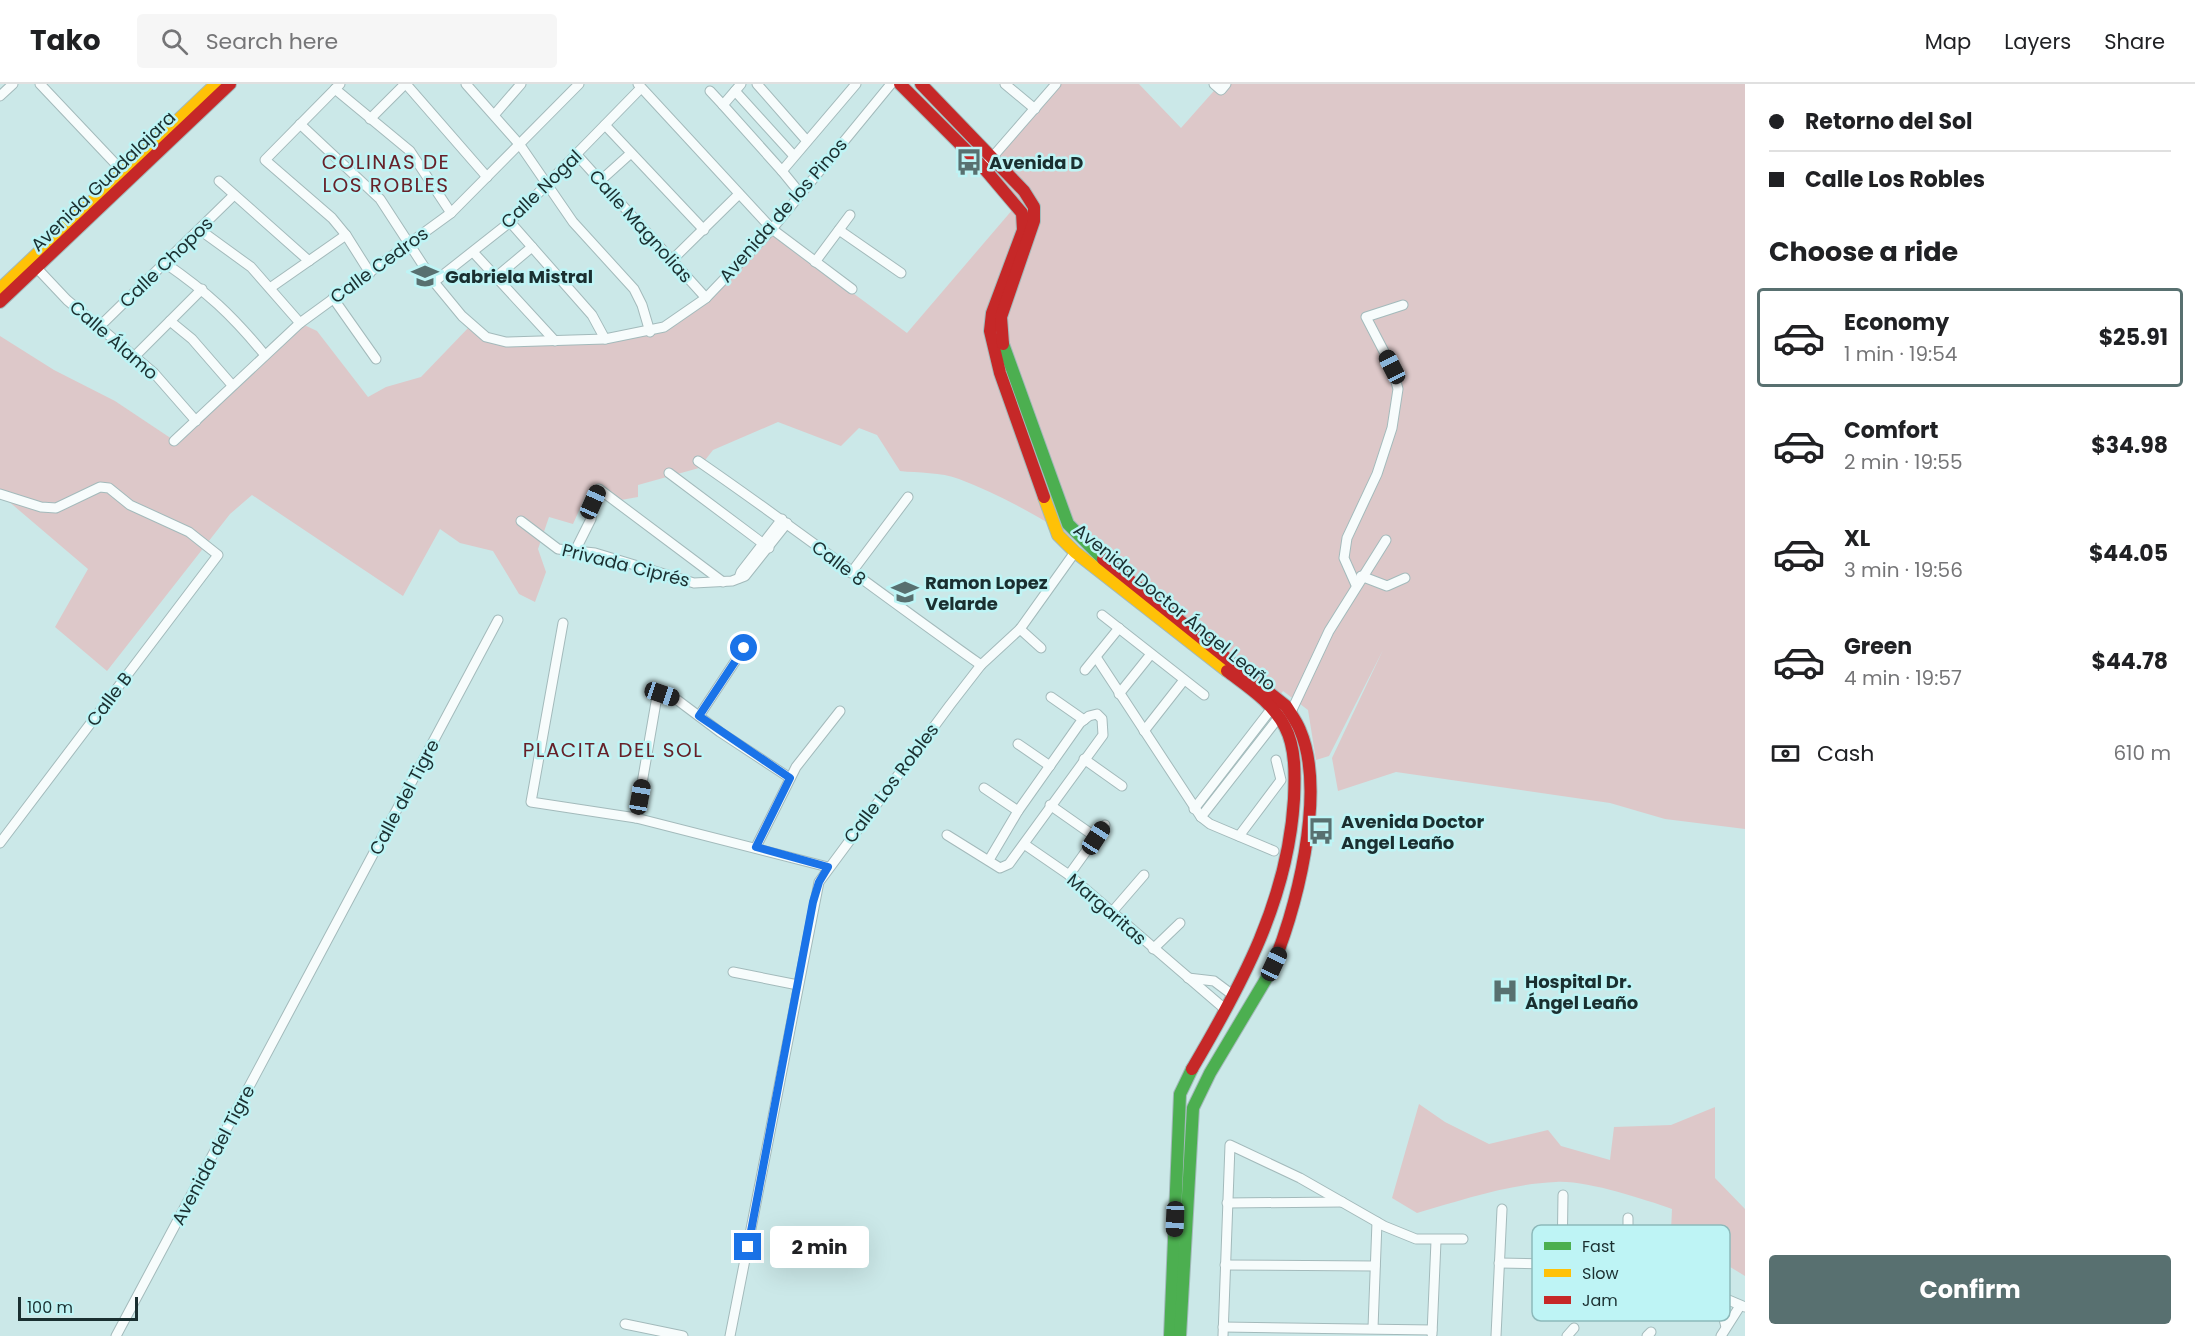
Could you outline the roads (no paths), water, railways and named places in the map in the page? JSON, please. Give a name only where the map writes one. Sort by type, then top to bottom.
[{"type":"street","points":[[0,96],[13,84]]},
{"type":"street","points":[[40,84],[127,176]]},
{"type":"street","points":[[370,119],[406,84],[487,177]]},
{"type":"street","points":[[466,84],[495,114],[520,145],[546,187],[573,222],[634,289],[642,305],[650,332]]},
{"type":"street","points":[[495,114],[521,84]]},
{"type":"street","name":"Calle Cedros","points":[[174,441],[264,354],[300,323],[451,213],[579,84]]},
{"type":"street","points":[[757,84],[807,141]]},
{"type":"street","points":[[782,171],[856,84]]},
{"type":"street","name":"Avenida de los Pinos","points":[[300,124],[375,194],[410,242],[434,282],[471,325],[491,340],[506,342],[604,339],[650,332],[681,317],[706,298],[772,229],[891,84]]},
{"type":"street","name":"Avenida Doctor Ángel Leaño","points":[[900,84],[987,163],[1018,186],[1034,207],[1034,221],[1001,317],[1000,335],[1008,369],[1068,524],[1090,549],[1291,712]]},
{"type":"street","name":"Avenida Doctor Ángel Leaño","points":[[921,84],[987,163],[1022,213],[1024,223],[992,314],[990,332],[993,351],[1056,531],[1075,552],[1276,712],[1290,741],[1293,802],[1287,850],[1274,907],[1259,948],[1185,1081],[1180,1095],[1170,1336]]},
{"type":"street","points":[[1005,84],[1035,109]]},
{"type":"street","points":[[987,163],[1056,84]]},
{"type":"street","name":"Avenida Guadalajara","points":[[0,302],[33,265],[223,85]]},
{"type":"street","points":[[370,273],[346,235],[318,203],[266,160],[337,86],[370,119],[410,151],[451,213]]},
{"type":"street","points":[[639,86],[772,229],[852,289]]},
{"type":"street","name":"Calle Nogal","points":[[434,282],[510,222],[577,155],[639,86]]},
{"type":"street","points":[[723,105],[738,88],[794,156]]},
{"type":"street","points":[[710,91],[795,187]]},
{"type":"street","points":[[605,125],[704,230]]},
{"type":"street","name":"Calle Nogal","points":[[600,181],[630,154]]},
{"type":"street","name":"Calle Magnolias","points":[[577,155],[706,298]]},
{"type":"street","points":[[219,181],[309,261]]},
{"type":"street","points":[[1008,196],[1007,189],[1011,185],[1018,186]]},
{"type":"street","points":[[672,260],[739,194]]},
{"type":"street","name":"Calle Chopos","points":[[98,328],[234,195]]},
{"type":"street","points":[[815,262],[850,214]]},
{"type":"street","points":[[510,222],[592,315],[604,339]]},
{"type":"street","points":[[200,230],[251,267],[300,323]]},
{"type":"street","points":[[839,230],[901,273]]},
{"type":"street","points":[[270,288],[346,235]]},
{"type":"street","name":"Calle Nogal","points":[[495,278],[532,247]]},
{"type":"street","points":[[473,252],[555,341]]},
{"type":"street","points":[[165,263],[202,289],[231,314],[264,354]]},
{"type":"street","name":"Avenida Guadalajara","points":[[0,289],[33,265]]},
{"type":"street","name":"Calle Álamo","points":[[33,265],[98,328],[135,356],[196,422]]},
{"type":"street","points":[[135,356],[202,289]]},
{"type":"street","points":[[333,298],[376,359]]},
{"type":"street","points":[[1403,305],[1366,316],[1392,367],[1398,389],[1392,428],[1377,474],[1347,538],[1344,558],[1359,580],[1387,586],[1405,578]]},
{"type":"street","points":[[170,321],[192,339],[232,385]]},
{"type":"street","name":"Calle 8","points":[[698,461],[785,521],[851,573],[981,665]]},
{"type":"street","points":[[669,473],[766,546]]},
{"type":"street","name":"Calle B","points":[[0,494],[41,507],[56,508],[100,488],[109,488],[130,504],[189,532],[218,555],[0,843]]},
{"type":"street","points":[[576,549],[591,519],[593,502],[598,489],[723,582]]},
{"type":"street","points":[[851,573],[908,496]]},
{"type":"street","name":"Privada Ciprés","points":[[521,520],[558,549],[576,549],[694,583],[723,582],[746,576],[785,521]]},
{"type":"street","points":[[1180,1336],[1193,1108],[1202,1086],[1269,976],[1290,922],[1301,877],[1310,803],[1309,779],[1305,750],[1291,712],[1316,654],[1359,580],[1386,540]]},
{"type":"street","name":"Calle Los Robles","points":[[730,1336],[813,902],[819,882],[981,665],[1020,629],[1075,552]]},
{"type":"street","points":[[1102,615],[1204,695]]},
{"type":"street","name":"Calle del Tigre","points":[[310,974],[498,620]]},
{"type":"street","points":[[563,623],[531,802],[636,818],[828,867]]},
{"type":"street","points":[[1085,670],[1119,628]]},
{"type":"street","points":[[1020,629],[1041,648]]},
{"type":"street","points":[[699,716],[744,648]]},
{"type":"street","points":[[1119,694],[1151,654]]},
{"type":"street","points":[[1096,657],[1198,813],[1210,825],[1274,851]]},
{"type":"street","points":[[1144,731],[1184,680]]},
{"type":"street","points":[[636,818],[656,702],[662,694],[676,699],[790,778]]},
{"type":"street","points":[[1051,697],[1084,720]]},
{"type":"street","points":[[756,847],[796,767],[840,711]]},
{"type":"street","points":[[1198,813],[1276,712]]},
{"type":"street","points":[[947,835],[1000,868],[1009,864],[1105,728],[1102,719],[1097,714],[1084,720],[1050,765],[1018,811],[989,860]]},
{"type":"street","points":[[1018,744],[1050,765]]},
{"type":"street","points":[[1084,759],[1122,786]]},
{"type":"street","points":[[1239,836],[1281,780],[1276,760]]},
{"type":"street","points":[[984,788],[1018,811]]},
{"type":"street","points":[[1050,805],[1096,838]]},
{"type":"street","points":[[1070,875],[1105,825]]},
{"type":"street","name":"Margaritas","points":[[1024,844],[1070,875],[1226,1010]]},
{"type":"street","points":[[1112,912],[1144,875]]},
{"type":"street","points":[[1154,949],[1180,923]]},
{"type":"street","points":[[733,972],[798,985]]},
{"type":"street","name":"Avenida del Tigre","points":[[116,1336],[310,974]]},
{"type":"street","points":[[1188,978],[1214,981],[1234,996]]},
{"type":"street","points":[[1436,1241],[1432,1333],[1373,1328],[1223,1331],[1230,1144],[1300,1178],[1377,1222],[1416,1239],[1436,1241],[1464,1239]]},
{"type":"street","points":[[1563,1195],[1563,1225]]},
{"type":"street","points":[[1227,1203],[1343,1202]]},
{"type":"street","points":[[1496,1336],[1502,1209]]},
{"type":"street","points":[[1628,1218],[1628,1225]]},
{"type":"street","points":[[1373,1328],[1377,1222]]},
{"type":"street","points":[[1499,1263],[1532,1262]]},
{"type":"street","points":[[1225,1265],[1375,1266]]},
{"type":"street","points":[[1721,1336],[1743,1307]]},
{"type":"street","points":[[1724,1321],[1726,1327]]},
{"type":"street","points":[[625,1324],[683,1336]]},
{"type":"street","points":[[1568,1336],[1574,1328]]},
{"type":"place","name":"Avenida D","points":[[969,162]]},
{"type":"place","name":"Gabriela Mistral","points":[[425,276]]},
{"type":"place","name":"Ramon Lopez Velarde","points":[[905,592]]},
{"type":"place","name":"Avenida Doctor Angel Leaño","points":[[1321,831]]},
{"type":"place","name":"Hospital Dr. Ángel Leaño","points":[[1505,991]]},
{"type":"district","name":"COLINAS DE LOS ROBLES","points":[[386,174]]},
{"type":"district","name":"PLACITA DEL SOL","points":[[613,750]]}]
